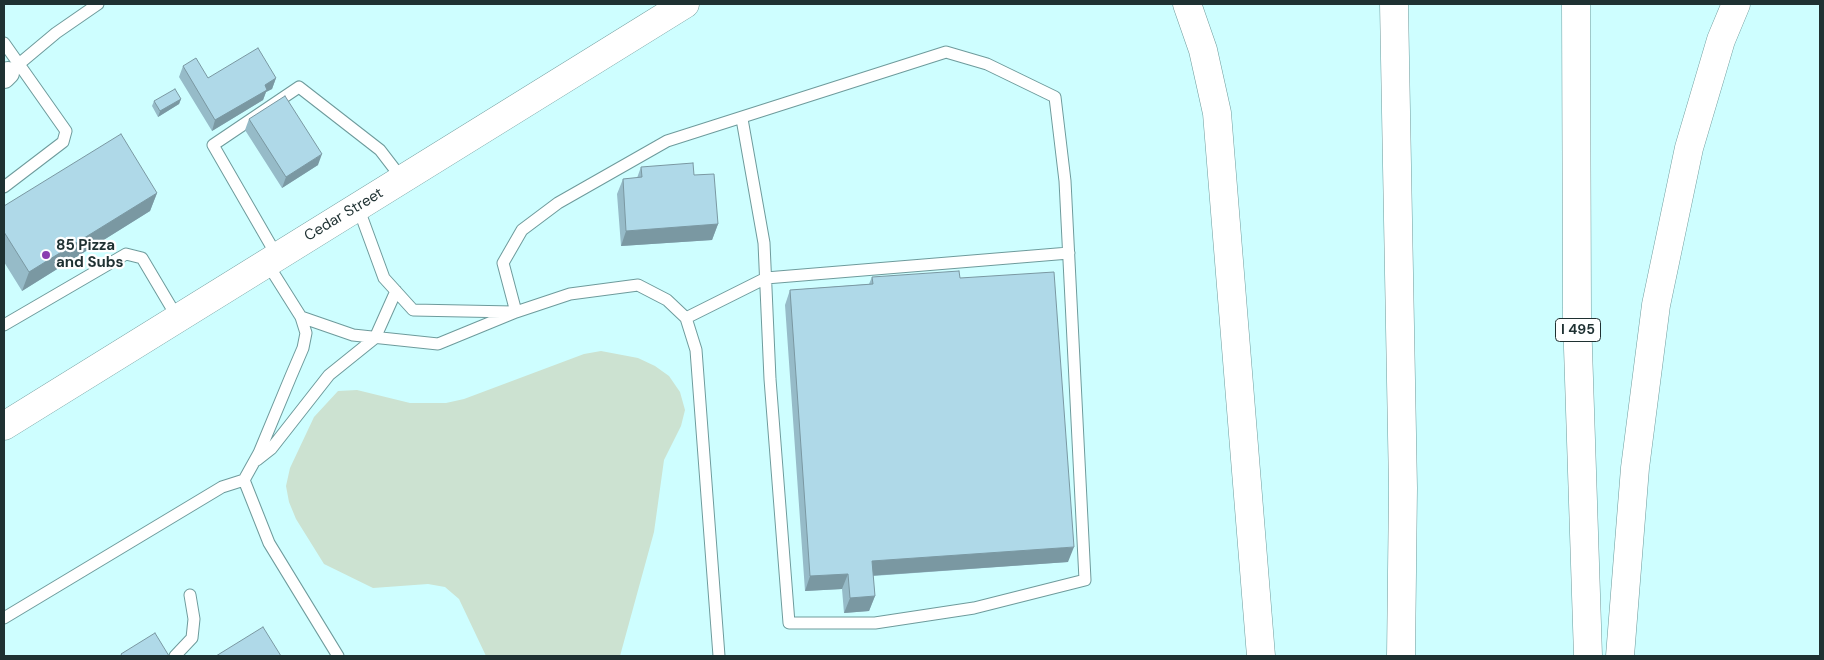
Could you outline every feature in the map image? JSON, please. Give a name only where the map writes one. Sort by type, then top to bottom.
[{"type":"main road","name":"Cedar Street","points":[[4,426],[177,317],[403,180],[685,4]]},
{"type":"main road","points":[[1187,4],[1203,50],[1217,114],[1261,656]]},
{"type":"main road","points":[[1394,4],[1402,488],[1401,656]]},
{"type":"main road","name":"I 495","points":[[1576,4],[1577,317],[1588,656]]},
{"type":"main road","points":[[1620,656],[1634,468],[1656,305],[1689,148],[1721,40],[1736,4]]},
{"type":"lane","points":[[10,71],[56,33],[98,4]]},
{"type":"lane","points":[[4,43],[10,71],[66,131],[63,142],[4,187]]},
{"type":"lane","points":[[516,312],[503,263],[522,230],[558,203],[667,141],[742,119],[946,52],[986,64],[1055,97],[1065,181],[1085,580],[974,608],[875,623],[789,623],[770,379],[764,243],[742,119]]},
{"type":"lane","points":[[4,618],[222,487],[244,480],[254,463],[303,348],[306,333],[301,317],[213,145],[299,87],[380,150],[403,180]]},
{"type":"lane","points":[[358,207],[384,278],[413,310],[516,312]]},
{"type":"lane","points":[[4,325],[126,254],[142,258],[177,317]]},
{"type":"lane","points":[[686,318],[766,278],[1069,254]]},
{"type":"lane","points":[[301,317],[353,335],[438,344],[516,312],[570,294],[638,285],[667,300],[686,318],[696,350],[719,656]]},
{"type":"lane","points":[[254,463],[271,449],[329,375],[375,338],[396,291]]},
{"type":"lane","points":[[244,480],[269,543],[338,656]]},
{"type":"lane","points":[[175,656],[192,638],[194,619],[190,595]]},
{"type":"green space","points":[[601,351],[638,358],[655,366],[669,376],[680,392],[685,410],[681,426],[664,460],[654,532],[620,656],[486,656],[459,599],[445,587],[428,584],[373,588],[324,564],[296,519],[289,502],[286,486],[290,468],[314,417],[338,391],[357,390],[410,403],[446,403],[464,399],[584,354]]},
{"type":"building","points":[[258,48],[276,78],[265,85],[267,90],[215,120],[183,66],[196,58],[208,78]]},
{"type":"building","points":[[175,89],[181,99],[160,111],[154,101]]},
{"type":"building","points":[[285,96],[322,154],[286,177],[249,119]]},
{"type":"building","points":[[121,134],[157,193],[29,272],[4,232],[4,206]]},
{"type":"building","points":[[693,163],[694,175],[714,174],[718,224],[626,231],[623,179],[642,177],[641,167]]},
{"type":"building","points":[[959,271],[960,278],[1054,272],[1074,547],[872,561],[875,596],[850,598],[848,574],[810,576],[790,290],[873,284],[872,277]]},
{"type":"building","points":[[263,627],[281,656],[216,656]]},
{"type":"building","points":[[155,633],[169,656],[122,656],[121,654]]},
{"type":"place","name":"85 Pizza and Subs","points":[[46,255]]}]
